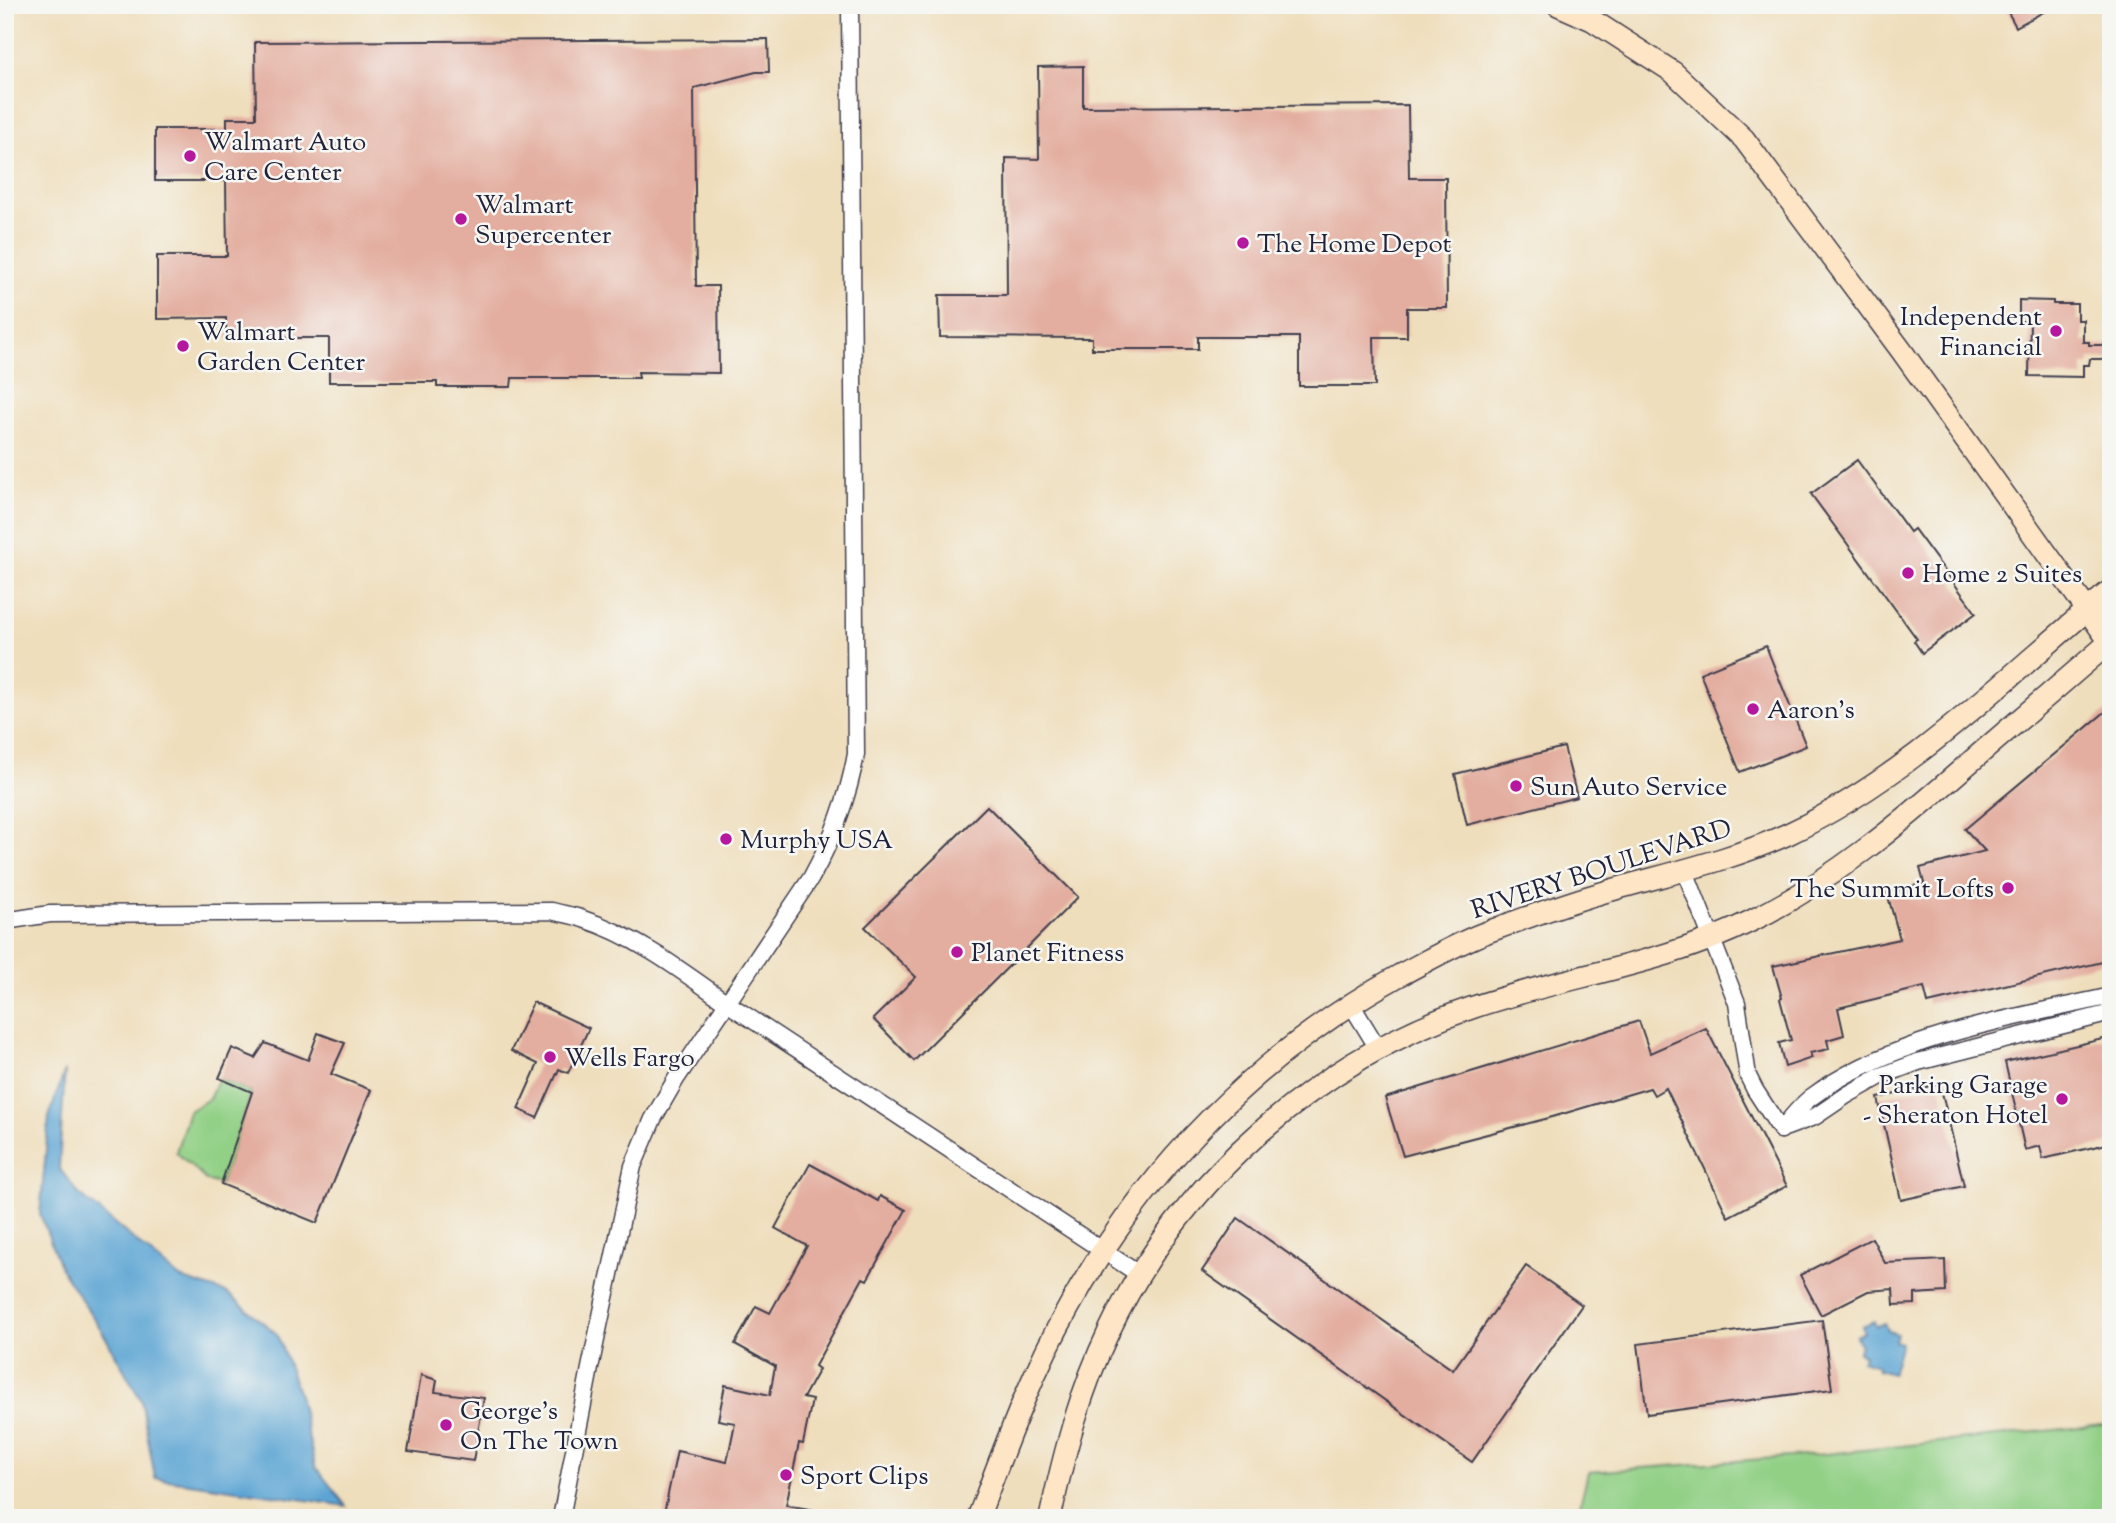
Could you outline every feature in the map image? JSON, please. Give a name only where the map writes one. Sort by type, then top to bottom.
[{"type":"street","points":[[561,1518],[633,1166],[653,1119],[670,1089],[811,878],[840,819],[850,786],[856,754],[850,5]]},
{"type":"street","points":[[1050,1518],[1065,1450],[1079,1405],[1110,1329],[1140,1275],[1189,1205],[1237,1152],[1301,1098],[1353,1064],[1410,1033],[1473,1007],[1647,961],[1710,939],[1785,904],[1858,857],[2110,642],[1901,350],[1744,139],[1673,72],[1592,20],[1558,5]]},
{"type":"street","name":"RIVERY BOULEVARD","points":[[978,1518],[1041,1360],[1069,1306],[1103,1251],[1180,1150],[1233,1095],[1296,1041],[1350,1004],[1477,936],[1599,893],[1685,871],[1747,850],[1788,833],[1847,802],[1918,754],[2111,590]]},
{"type":"street","points":[[1685,871],[1737,1003],[1748,1076],[1781,1130]]},
{"type":"street","points":[[5,921],[50,914],[552,911],[583,919],[613,931],[667,961],[1140,1275]]},
{"type":"street","points":[[1781,1130],[1808,1100],[1839,1079],[1913,1044],[2111,996]]},
{"type":"street","points":[[1350,1004],[1379,1050]]},
{"type":"street","points":[[1781,1130],[1816,1115],[1881,1076],[1918,1062],[2111,1013]]},
{"type":"green space","points":[[219,1078],[252,1092],[221,1184],[207,1181],[176,1152],[189,1111],[209,1099]]},
{"type":"green space","points":[[2111,1424],[2111,1518],[1577,1518],[1588,1472],[1816,1455]]},
{"type":"water","points":[[65,1070],[59,1168],[79,1194],[180,1278],[227,1293],[277,1334],[299,1395],[315,1466],[346,1506],[155,1478],[141,1400],[102,1331],[61,1269],[40,1214],[49,1117]]},
{"type":"water","points":[[1874,1321],[1876,1326],[1884,1323],[1887,1330],[1897,1334],[1895,1341],[1901,1343],[1892,1374],[1877,1370],[1877,1366],[1862,1361],[1864,1355],[1858,1352],[1860,1345],[1856,1336],[1864,1332],[1862,1326]]},
{"type":"building","points":[[2004,5],[2056,5],[2016,27]]},
{"type":"building","name":"Walmart Supercenter","points":[[768,39],[769,72],[756,72],[694,88],[696,286],[718,286],[719,373],[638,372],[639,378],[512,378],[511,387],[437,387],[437,382],[329,382],[329,338],[226,338],[226,318],[157,319],[157,256],[227,256],[226,181],[155,181],[155,129],[227,129],[227,118],[256,118],[255,42]]},
{"type":"building","name":"The Home Depot","points":[[1083,66],[1083,107],[1408,105],[1409,178],[1446,178],[1447,308],[1407,308],[1407,337],[1374,337],[1375,386],[1299,386],[1299,337],[1198,337],[1198,349],[1092,349],[1092,338],[940,337],[939,295],[1007,295],[1006,158],[1039,159],[1038,67]]},
{"type":"building","name":"Independent Financial","points":[[2019,300],[2077,304],[2077,320],[2083,320],[2083,342],[2089,342],[2089,345],[2111,345],[2111,359],[2090,359],[2089,365],[2083,365],[2083,377],[2029,376],[2030,321],[2019,321]]},
{"type":"building","name":"Home 2 Suites","points":[[1857,460],[1910,532],[1914,529],[1976,613],[1922,653],[1914,641],[1917,639],[1811,494]]},
{"type":"building","name":"Aaron's","points":[[1766,646],[1806,746],[1740,772],[1700,673]]},
{"type":"building","name":"The Summit Lofts","points":[[2111,707],[2111,960],[1928,1003],[1924,987],[1838,1008],[1844,1035],[1827,1040],[1829,1049],[1810,1053],[1812,1058],[1785,1067],[1779,1043],[1791,1040],[1773,966],[1900,939],[1887,893],[1924,883],[1920,868],[1985,851],[1965,829]]},
{"type":"building","name":"Sun Auto Service","points":[[1564,747],[1577,797],[1467,825],[1455,774]]},
{"type":"building","name":"Planet Fitness","points":[[987,806],[1078,897],[914,1061],[873,1019],[916,977],[865,927]]},
{"type":"building","name":"Wells Fargo","points":[[533,1002],[589,1028],[568,1073],[559,1069],[537,1118],[518,1109],[538,1064],[511,1051]]},
{"type":"building","points":[[1639,1021],[1650,1053],[1706,1028],[1787,1186],[1728,1217],[1666,1088],[1654,1095],[1650,1088],[1549,1118],[1403,1156],[1385,1098]]},
{"type":"building","points":[[318,1033],[345,1043],[331,1074],[371,1090],[317,1223],[221,1184],[252,1092],[219,1078],[232,1048],[255,1058],[265,1043],[308,1060]]},
{"type":"building","name":"Parking Garage - Sheraton Hotel","points":[[2111,1037],[2111,1143],[2043,1159],[2040,1146],[2025,1150],[2005,1062]]},
{"type":"building","points":[[1940,1084],[1964,1186],[1901,1200],[1878,1098]]},
{"type":"building","points":[[810,1164],[878,1201],[880,1196],[906,1210],[867,1280],[863,1278],[815,1366],[819,1369],[803,1398],[812,1400],[803,1444],[799,1443],[786,1505],[815,1510],[814,1518],[663,1518],[677,1451],[727,1462],[735,1423],[718,1420],[725,1385],[770,1395],[775,1366],[735,1344],[756,1306],[770,1313],[807,1246],[775,1228]]},
{"type":"building","points":[[1238,1218],[1453,1370],[1526,1266],[1582,1305],[1472,1462],[1202,1271]]},
{"type":"building","points":[[1872,1238],[1885,1263],[1945,1260],[1946,1292],[1915,1294],[1915,1304],[1894,1305],[1893,1289],[1868,1291],[1821,1315],[1800,1275]]},
{"type":"building","points":[[1822,1320],[1832,1389],[1647,1414],[1638,1344]]},
{"type":"building","name":"George's On The Town","points":[[421,1375],[437,1380],[435,1392],[484,1398],[473,1461],[408,1452]]},
{"type":"place","name":"Walmart Auto Care Center","points":[[190,156]]},
{"type":"place","name":"Walmart Supercenter","points":[[461,219]]},
{"type":"place","name":"The Home Depot","points":[[1243,243]]},
{"type":"place","name":"Independent Financial","points":[[2056,331]]},
{"type":"place","name":"Walmart Garden Center","points":[[183,346]]},
{"type":"place","name":"Home 2 Suites","points":[[1908,573]]},
{"type":"place","name":"Aaron's","points":[[1753,709]]},
{"type":"place","name":"Sun Auto Service","points":[[1516,786]]},
{"type":"place","name":"Murphy USA","points":[[726,839]]},
{"type":"place","name":"The Summit Lofts","points":[[2008,888]]},
{"type":"place","name":"Planet Fitness","points":[[957,952]]},
{"type":"place","name":"Wells Fargo","points":[[550,1057]]},
{"type":"place","name":"Parking Garage - Sheraton Hotel","points":[[2062,1099]]},
{"type":"place","name":"George's On The Town","points":[[446,1425]]},
{"type":"place","name":"Sport Clips","points":[[786,1475]]}]
